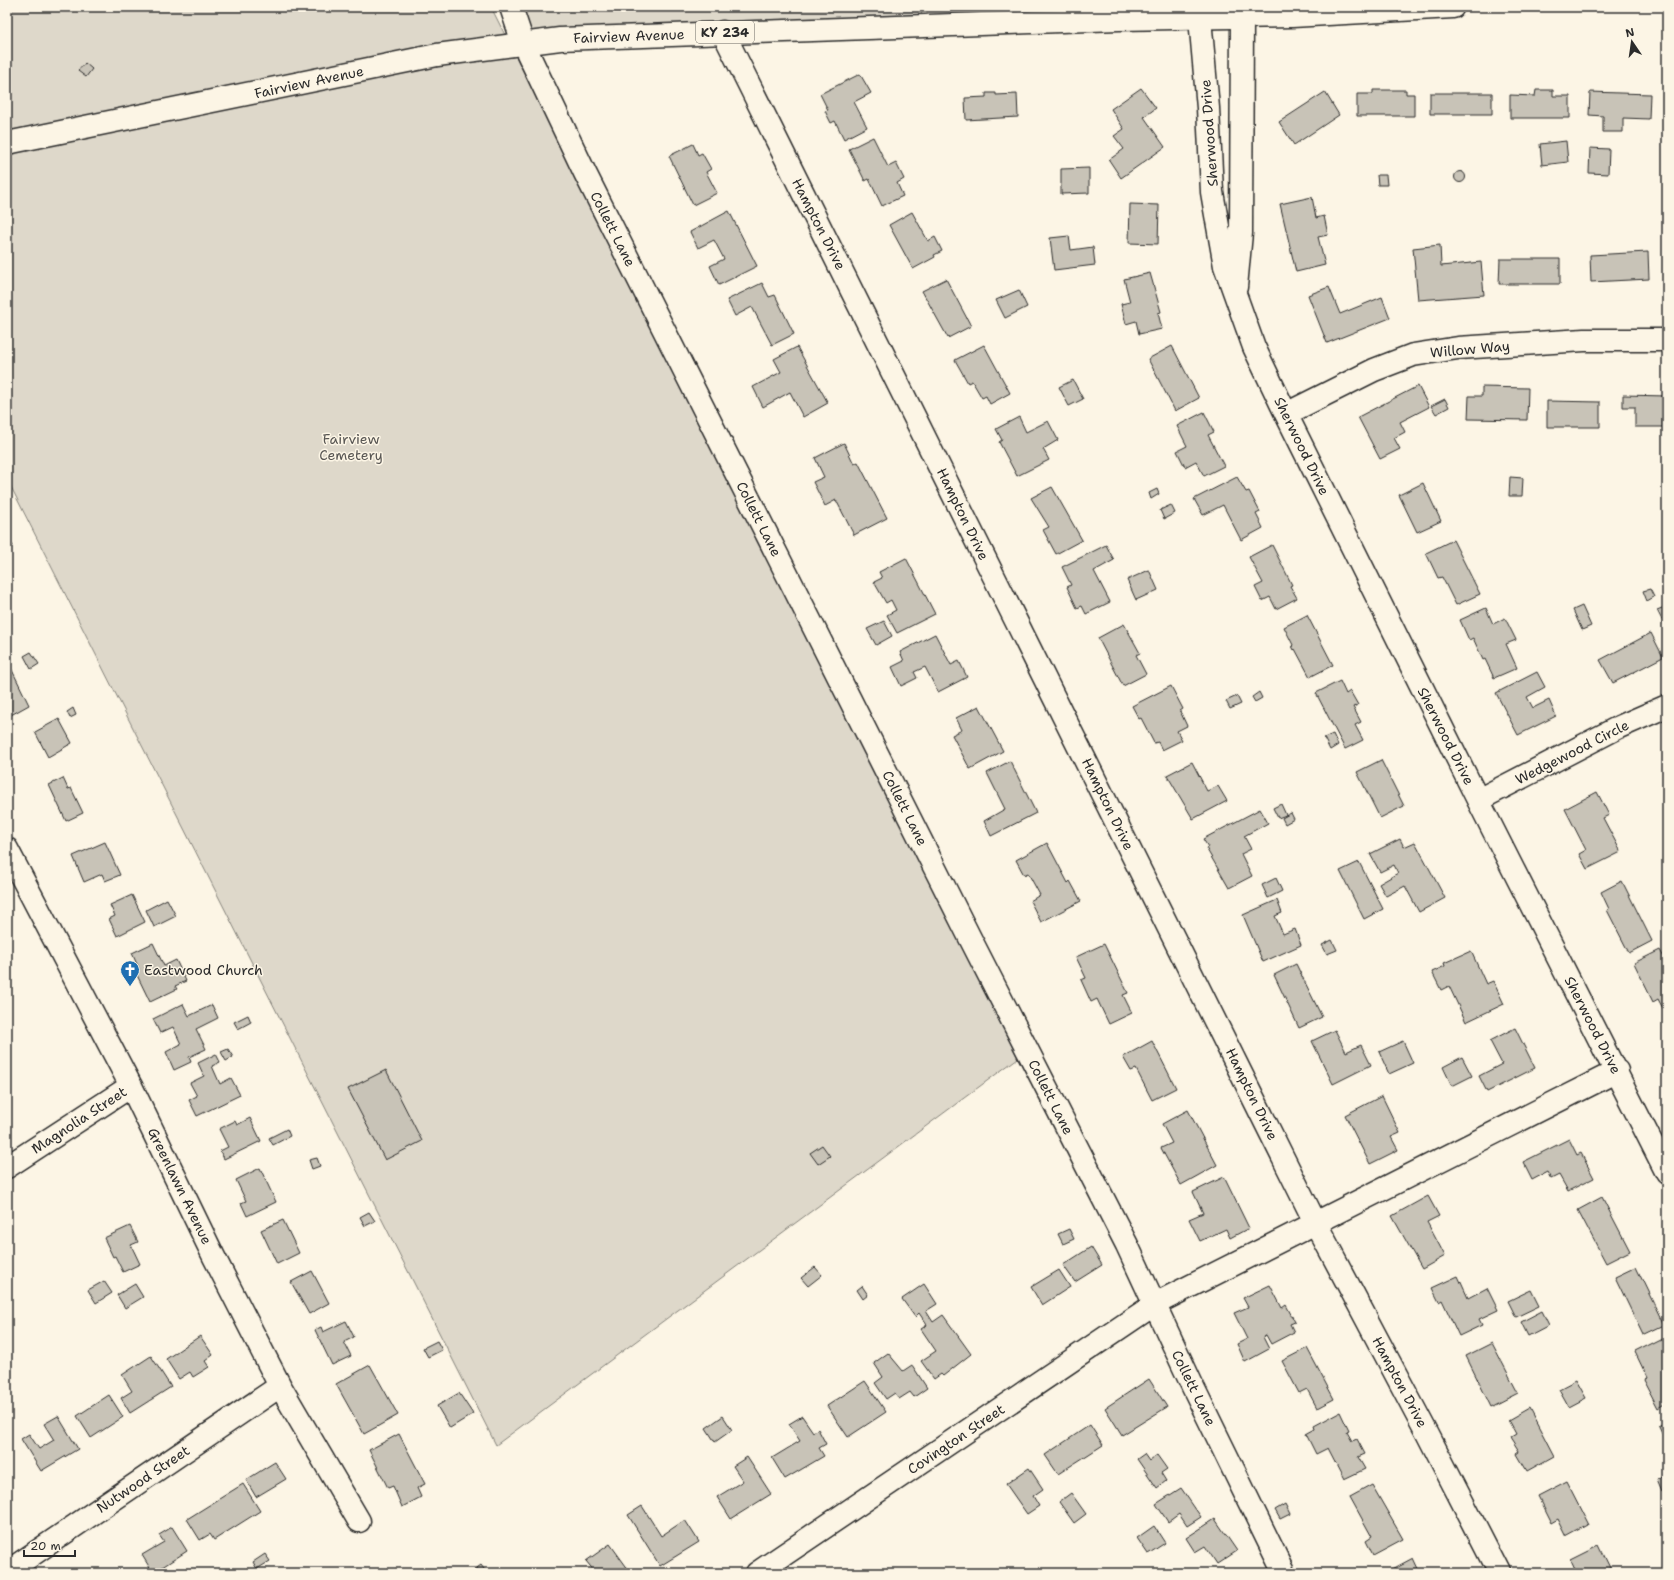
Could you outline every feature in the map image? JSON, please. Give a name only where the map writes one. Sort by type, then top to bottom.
[{"type":"street","name":"Collett Lane","points":[[511,7],[523,43],[589,180],[970,938],[1127,1245],[1193,1387],[1284,1573]]},
{"type":"street","name":"Fairview Avenue","points":[[7,144],[436,55],[523,43],[579,38],[1191,12],[1242,17],[1453,7]]},
{"type":"street","name":"Sherwood Drive","points":[[1191,12],[1212,192],[1225,266],[1254,347],[1478,800],[1617,1071],[1667,1173]]},
{"type":"street","name":"Sherwood Drive","points":[[1235,295],[1241,232],[1242,17]]},
{"type":"street","name":"Hampton Drive","points":[[723,32],[1315,1222],[1427,1433],[1498,1573]]},
{"type":"street","name":"Willow Way","points":[[1286,414],[1374,370],[1412,355],[1458,348],[1584,340],[1667,340]]},
{"type":"street","name":"Wedgewood Circle","points":[[1478,800],[1619,726],[1667,706]]},
{"type":"street","name":"Greenlawn Avenue","points":[[7,848],[131,1086],[214,1257],[280,1386],[359,1520]]},
{"type":"street","name":"Covington Street","points":[[758,1573],[1155,1304],[1617,1071]]},
{"type":"street","name":"Magnolia Street","points":[[7,1167],[131,1086]]},
{"type":"street","name":"Nutwood Street","points":[[7,1572],[280,1386]]},
{"type":"green space","name":"Fairview Cemetery","points":[[7,7],[491,7],[1018,1058],[496,1445],[7,479]]},
{"type":"green space","points":[[506,7],[924,7],[916,27],[523,43]]},
{"type":"building","points":[[85,63],[92,69],[86,77],[78,71]]},
{"type":"building","points":[[860,74],[871,93],[854,102],[867,127],[844,139],[835,121],[831,123],[825,111],[828,110],[820,94]]},
{"type":"building","points":[[1141,88],[1156,108],[1144,117],[1165,147],[1121,178],[1109,160],[1124,149],[1114,136],[1124,129],[1111,109]]},
{"type":"building","points":[[1373,90],[1406,90],[1406,94],[1414,94],[1414,116],[1357,116],[1357,94],[1373,94]]},
{"type":"building","points":[[1536,90],[1553,90],[1553,96],[1570,96],[1570,118],[1510,118],[1510,95],[1535,96]]},
{"type":"building","points":[[1325,92],[1339,115],[1294,145],[1279,122]]},
{"type":"building","points":[[1590,92],[1650,94],[1649,119],[1623,118],[1623,132],[1603,132],[1603,116],[1589,115]]},
{"type":"building","points":[[986,93],[996,93],[996,95],[1017,94],[1018,117],[966,120],[965,98],[986,97]]},
{"type":"building","points":[[1430,93],[1492,93],[1492,114],[1430,114]]},
{"type":"building","points":[[873,137],[888,167],[896,163],[904,179],[897,183],[903,196],[882,206],[869,179],[865,181],[849,149]]},
{"type":"building","points":[[1566,141],[1568,162],[1542,165],[1540,144]]},
{"type":"building","points":[[693,144],[698,155],[702,153],[711,169],[706,172],[717,193],[693,205],[669,156]]},
{"type":"building","points":[[1590,148],[1609,149],[1608,174],[1589,173]]},
{"type":"building","points":[[1089,168],[1089,193],[1061,194],[1061,169]]},
{"type":"building","points":[[1458,172],[1462,172],[1464,173],[1464,181],[1458,182],[1455,179],[1455,175]]},
{"type":"building","points":[[1377,175],[1386,175],[1387,185],[1378,185]]},
{"type":"building","points":[[1312,197],[1316,218],[1324,216],[1328,235],[1318,237],[1325,265],[1296,272],[1280,204]]},
{"type":"building","points":[[1130,204],[1159,205],[1158,244],[1129,243]]},
{"type":"building","points":[[729,211],[757,266],[719,285],[710,266],[724,259],[714,240],[698,248],[690,232]]},
{"type":"building","points":[[912,212],[928,241],[935,237],[942,251],[934,255],[935,257],[913,269],[889,225]]},
{"type":"building","points":[[1069,236],[1071,250],[1093,247],[1095,265],[1054,270],[1050,238]]},
{"type":"building","points":[[1440,245],[1441,266],[1481,262],[1484,295],[1418,300],[1413,248]]},
{"type":"building","points":[[1648,252],[1649,279],[1591,282],[1590,255]]},
{"type":"building","points":[[1500,259],[1560,259],[1560,284],[1499,284]]},
{"type":"building","points":[[1150,273],[1161,312],[1158,313],[1162,329],[1139,334],[1136,321],[1126,324],[1121,304],[1130,302],[1124,279]]},
{"type":"building","points":[[946,279],[971,326],[948,338],[922,291]]},
{"type":"building","points":[[762,283],[769,297],[775,295],[794,334],[772,345],[752,307],[735,316],[727,300]]},
{"type":"building","points":[[1329,287],[1340,314],[1382,297],[1390,318],[1327,343],[1308,295]]},
{"type":"building","points":[[1019,290],[1027,307],[1005,318],[996,300]]},
{"type":"building","points":[[984,345],[1010,393],[990,404],[986,396],[982,398],[972,381],[968,383],[955,360]]},
{"type":"building","points":[[1172,346],[1199,398],[1175,411],[1148,359]]},
{"type":"building","points":[[797,347],[828,403],[803,417],[790,392],[763,407],[753,387],[781,372],[774,359]]},
{"type":"building","points":[[1073,380],[1083,399],[1069,406],[1059,387]]},
{"type":"building","points":[[1418,386],[1429,407],[1400,422],[1405,432],[1394,438],[1400,449],[1380,459],[1358,417]]},
{"type":"building","points":[[1482,387],[1528,388],[1527,420],[1468,419],[1469,396],[1482,396]]},
{"type":"building","points":[[1623,395],[1667,396],[1667,418],[1663,418],[1663,427],[1635,427],[1635,407],[1623,407]]},
{"type":"building","points":[[1445,399],[1449,407],[1436,414],[1431,406]]},
{"type":"building","points":[[1547,401],[1600,402],[1600,427],[1547,427]]},
{"type":"building","points":[[1204,412],[1214,432],[1208,435],[1224,466],[1204,476],[1196,461],[1185,467],[1177,451],[1187,446],[1177,426]]},
{"type":"building","points":[[1019,417],[1026,432],[1048,421],[1058,440],[1043,449],[1049,460],[1017,476],[999,442],[1002,440],[996,429]]},
{"type":"building","points":[[844,443],[854,464],[858,462],[887,518],[854,535],[836,500],[825,506],[813,482],[824,477],[815,458]]},
{"type":"building","points":[[1237,477],[1246,492],[1249,491],[1260,512],[1256,514],[1263,528],[1241,540],[1223,505],[1203,515],[1194,499]]},
{"type":"building","points":[[1510,477],[1523,478],[1522,496],[1509,496]]},
{"type":"building","points":[[1423,483],[1441,521],[1417,532],[1399,495]]},
{"type":"building","points":[[1052,487],[1082,540],[1056,554],[1043,530],[1049,527],[1031,498]]},
{"type":"building","points":[[1157,489],[1159,494],[1151,499],[1149,493]]},
{"type":"building","points":[[1171,505],[1175,513],[1164,519],[1160,510]]},
{"type":"building","points":[[7,535],[13,546],[7,549]]},
{"type":"building","points":[[1453,540],[1480,594],[1456,605],[1442,577],[1438,578],[1426,553]]},
{"type":"building","points":[[1106,545],[1114,560],[1094,571],[1110,602],[1086,614],[1082,606],[1077,608],[1067,587],[1071,585],[1062,567]]},
{"type":"building","points":[[1272,545],[1292,585],[1290,586],[1297,598],[1276,609],[1270,597],[1262,601],[1255,587],[1263,583],[1249,557]]},
{"type":"building","points":[[906,558],[935,614],[897,633],[887,615],[896,610],[891,600],[886,603],[874,582],[882,578],[879,572]]},
{"type":"building","points":[[1149,570],[1158,590],[1136,600],[1127,580]]},
{"type":"building","points":[[7,586],[11,594],[7,596]]},
{"type":"building","points":[[1650,589],[1654,597],[1647,601],[1643,591]]},
{"type":"building","points":[[1582,606],[1591,626],[1582,630],[1573,610]]},
{"type":"building","points":[[1667,606],[1667,630],[1657,610]]},
{"type":"building","points":[[1486,608],[1493,624],[1505,618],[1516,640],[1506,644],[1517,668],[1494,678],[1485,659],[1483,660],[1473,638],[1469,640],[1460,620]]},
{"type":"building","points":[[1307,615],[1333,665],[1310,677],[1295,649],[1294,650],[1284,627]]},
{"type":"building","points":[[884,621],[892,636],[876,645],[867,629]]},
{"type":"building","points":[[1124,624],[1140,653],[1136,655],[1146,674],[1123,686],[1098,638]]},
{"type":"building","points":[[1651,633],[1663,657],[1613,683],[1600,660]]},
{"type":"building","points":[[935,634],[951,665],[959,661],[967,677],[938,692],[925,667],[914,672],[917,678],[901,686],[892,667],[904,661],[900,652]]},
{"type":"building","points":[[31,652],[39,664],[31,669],[24,656]]},
{"type":"building","points":[[11,668],[29,705],[11,715],[7,708],[7,670]]},
{"type":"building","points":[[1537,672],[1545,687],[1527,697],[1533,708],[1549,700],[1556,716],[1518,735],[1496,693]]},
{"type":"building","points":[[1340,681],[1346,694],[1350,691],[1358,705],[1353,707],[1361,722],[1355,725],[1363,740],[1345,749],[1316,693]]},
{"type":"building","points":[[1171,686],[1183,709],[1180,711],[1187,726],[1177,731],[1182,740],[1162,750],[1158,742],[1154,743],[1141,718],[1139,719],[1132,706]]},
{"type":"building","points":[[1259,692],[1262,698],[1255,702],[1252,697]]},
{"type":"building","points":[[1237,696],[1241,704],[1230,709],[1226,701]]},
{"type":"building","points":[[979,706],[1003,751],[970,769],[952,735],[962,730],[956,718]]},
{"type":"building","points":[[73,708],[76,715],[70,718],[67,712]]},
{"type":"building","points":[[59,719],[72,743],[48,757],[35,732]]},
{"type":"building","points":[[1333,734],[1338,745],[1330,750],[1324,738]]},
{"type":"building","points":[[1381,760],[1404,806],[1380,818],[1357,772]]},
{"type":"building","points":[[1010,761],[1036,813],[991,836],[984,821],[1005,809],[987,773]]},
{"type":"building","points":[[1192,762],[1207,791],[1218,786],[1227,801],[1193,819],[1167,775]]},
{"type":"building","points":[[63,778],[68,789],[71,788],[83,813],[66,821],[49,785]]},
{"type":"building","points":[[1597,792],[1609,815],[1603,818],[1621,852],[1587,869],[1579,854],[1586,850],[1565,809]]},
{"type":"building","points":[[1281,804],[1286,815],[1278,818],[1273,808]]},
{"type":"building","points":[[1260,809],[1268,823],[1244,836],[1251,849],[1241,854],[1252,876],[1229,888],[1206,848],[1208,847],[1203,839]]},
{"type":"building","points":[[1291,813],[1294,819],[1285,824],[1282,818]]},
{"type":"building","points":[[1400,839],[1404,847],[1415,842],[1445,898],[1419,912],[1405,886],[1386,896],[1379,884],[1398,873],[1394,865],[1380,872],[1370,854]]},
{"type":"building","points":[[105,842],[120,875],[105,881],[102,874],[84,882],[73,856]]},
{"type":"building","points":[[1047,843],[1068,883],[1070,881],[1081,901],[1041,922],[1030,901],[1040,895],[1028,873],[1024,875],[1016,860]]},
{"type":"building","points":[[1359,862],[1383,909],[1364,919],[1340,871]]},
{"type":"building","points":[[1276,878],[1282,891],[1268,898],[1262,885]]},
{"type":"building","points":[[1622,881],[1652,941],[1629,953],[1607,910],[1609,909],[1601,892]]},
{"type":"building","points":[[132,895],[145,922],[117,936],[109,919],[115,916],[110,905]]},
{"type":"building","points":[[167,899],[176,916],[154,927],[146,910]]},
{"type":"building","points":[[1277,900],[1282,913],[1275,916],[1283,934],[1295,929],[1301,945],[1263,962],[1243,915]]},
{"type":"building","points":[[1332,940],[1337,950],[1327,954],[1322,945]]},
{"type":"building","points":[[153,943],[164,966],[176,960],[186,981],[175,986],[177,989],[150,1002],[135,971],[139,969],[132,953]]},
{"type":"building","points":[[1104,944],[1128,993],[1123,995],[1132,1013],[1109,1024],[1097,999],[1091,1002],[1081,980],[1086,978],[1076,957]]},
{"type":"building","points":[[1660,950],[1667,963],[1667,1016],[1658,999],[1653,1002],[1634,963]]},
{"type":"building","points":[[1471,951],[1486,984],[1493,981],[1504,1004],[1466,1022],[1449,986],[1441,990],[1432,972],[1445,966],[1444,963]]},
{"type":"building","points":[[1296,964],[1322,1017],[1299,1028],[1274,975]]},
{"type":"building","points":[[183,1004],[189,1016],[212,1005],[218,1018],[196,1029],[206,1049],[189,1057],[191,1062],[174,1070],[166,1052],[181,1044],[173,1027],[160,1033],[153,1019]]},
{"type":"building","points":[[248,1015],[251,1022],[238,1029],[234,1022]]},
{"type":"building","points":[[1515,1028],[1535,1068],[1487,1092],[1479,1076],[1502,1064],[1490,1041]]},
{"type":"building","points":[[1335,1030],[1346,1052],[1361,1045],[1371,1065],[1333,1084],[1312,1041]]},
{"type":"building","points":[[1152,1041],[1176,1088],[1152,1100],[1136,1069],[1131,1071],[1123,1057]]},
{"type":"building","points":[[1403,1041],[1413,1063],[1389,1074],[1379,1052]]},
{"type":"building","points":[[228,1049],[233,1057],[226,1061],[221,1052]]},
{"type":"building","points":[[216,1054],[220,1062],[212,1066],[220,1084],[231,1078],[240,1095],[197,1116],[189,1100],[197,1096],[190,1083],[204,1076],[198,1063]]},
{"type":"building","points":[[1462,1057],[1472,1076],[1452,1086],[1443,1067]]},
{"type":"building","points":[[386,1070],[422,1141],[385,1160],[348,1089]]},
{"type":"building","points":[[1382,1096],[1400,1133],[1391,1137],[1398,1150],[1370,1164],[1345,1115]]},
{"type":"building","points":[[1188,1110],[1217,1165],[1181,1185],[1161,1148],[1172,1143],[1162,1124]]},
{"type":"building","points":[[250,1118],[261,1141],[224,1159],[220,1151],[228,1147],[219,1129],[235,1121],[237,1125]]},
{"type":"building","points":[[287,1129],[290,1136],[273,1145],[269,1138]]},
{"type":"building","points":[[1569,1139],[1577,1155],[1581,1153],[1594,1178],[1568,1191],[1559,1175],[1551,1179],[1547,1172],[1532,1180],[1523,1162]]},
{"type":"building","points":[[822,1145],[830,1156],[818,1164],[810,1153]]},
{"type":"building","points":[[317,1158],[320,1166],[312,1169],[309,1160]]},
{"type":"building","points":[[260,1168],[276,1202],[247,1216],[241,1203],[246,1201],[236,1180]]},
{"type":"building","points":[[1224,1177],[1249,1228],[1230,1238],[1226,1229],[1200,1241],[1189,1219],[1203,1213],[1193,1192]]},
{"type":"building","points":[[1428,1196],[1439,1216],[1427,1222],[1445,1256],[1422,1269],[1392,1216]]},
{"type":"building","points":[[1602,1197],[1630,1251],[1606,1263],[1578,1210]]},
{"type":"building","points":[[369,1212],[375,1221],[365,1226],[360,1217]]},
{"type":"building","points":[[283,1220],[299,1253],[277,1264],[261,1230]]},
{"type":"building","points":[[130,1226],[138,1242],[131,1245],[140,1264],[123,1272],[115,1256],[113,1257],[104,1238]]},
{"type":"building","points":[[1069,1229],[1074,1239],[1063,1244],[1058,1234]]},
{"type":"building","points":[[1091,1247],[1102,1265],[1075,1282],[1063,1265]]},
{"type":"building","points":[[815,1267],[822,1275],[808,1286],[801,1278]]},
{"type":"building","points":[[1636,1267],[1664,1325],[1643,1335],[1615,1277]]},
{"type":"building","points":[[1059,1270],[1070,1287],[1042,1305],[1031,1287]]},
{"type":"building","points":[[312,1271],[329,1303],[309,1314],[291,1282]]},
{"type":"building","points":[[1458,1276],[1468,1298],[1487,1288],[1498,1310],[1479,1319],[1482,1325],[1459,1336],[1442,1300],[1439,1302],[1432,1288]]},
{"type":"building","points":[[104,1281],[112,1293],[96,1303],[88,1290]]},
{"type":"building","points":[[135,1284],[143,1297],[125,1308],[117,1295]]},
{"type":"building","points":[[924,1284],[937,1304],[926,1311],[933,1322],[943,1315],[971,1354],[943,1376],[941,1374],[934,1379],[921,1361],[936,1351],[921,1329],[927,1325],[919,1313],[915,1317],[902,1299]]},
{"type":"building","points":[[1270,1285],[1282,1308],[1286,1305],[1295,1322],[1290,1324],[1294,1332],[1271,1344],[1266,1335],[1263,1337],[1269,1349],[1245,1362],[1237,1344],[1247,1339],[1234,1313],[1248,1307],[1243,1298]]},
{"type":"building","points":[[862,1286],[868,1295],[863,1299],[857,1290]]},
{"type":"building","points":[[1531,1290],[1539,1306],[1516,1317],[1508,1301]]},
{"type":"building","points":[[1542,1311],[1549,1325],[1528,1336],[1521,1322]]},
{"type":"building","points":[[346,1321],[354,1337],[344,1342],[351,1356],[332,1365],[315,1330],[321,1327],[323,1332]]},
{"type":"building","points":[[200,1336],[213,1355],[205,1361],[209,1367],[193,1377],[190,1372],[179,1379],[166,1359]]},
{"type":"building","points":[[1667,1336],[1667,1403],[1659,1408],[1644,1379],[1647,1377],[1635,1352]]},
{"type":"building","points":[[437,1341],[442,1350],[428,1357],[423,1348]]},
{"type":"building","points":[[1492,1343],[1518,1393],[1491,1407],[1466,1356]]},
{"type":"building","points":[[1307,1348],[1334,1399],[1317,1408],[1307,1389],[1299,1393],[1282,1361]]},
{"type":"building","points":[[888,1353],[903,1371],[912,1365],[927,1388],[914,1397],[910,1392],[899,1399],[895,1393],[886,1399],[875,1383],[883,1377],[874,1363]]},
{"type":"building","points":[[151,1356],[171,1387],[130,1413],[121,1398],[132,1391],[122,1375]]},
{"type":"building","points":[[370,1365],[398,1415],[364,1434],[336,1384]]},
{"type":"building","points":[[1149,1379],[1167,1407],[1122,1435],[1105,1408]]},
{"type":"building","points":[[1576,1380],[1586,1398],[1569,1407],[1559,1389]]},
{"type":"building","points":[[865,1381],[886,1412],[848,1437],[827,1406]]},
{"type":"building","points":[[459,1393],[473,1414],[450,1428],[437,1406]]},
{"type":"building","points":[[109,1395],[123,1417],[91,1438],[77,1416]]},
{"type":"building","points":[[1529,1408],[1554,1456],[1527,1471],[1517,1454],[1520,1452],[1511,1438],[1516,1435],[1508,1420]]},
{"type":"building","points":[[1340,1412],[1352,1441],[1357,1439],[1365,1454],[1358,1457],[1365,1469],[1344,1479],[1328,1448],[1316,1454],[1306,1434],[1315,1429],[1314,1426]]},
{"type":"building","points":[[58,1416],[78,1449],[41,1471],[21,1439],[29,1434],[39,1449],[54,1440],[44,1424]]},
{"type":"building","points":[[723,1416],[732,1430],[715,1442],[706,1428]]},
{"type":"building","points":[[802,1416],[813,1432],[818,1429],[826,1444],[819,1448],[824,1456],[785,1479],[772,1458],[800,1441],[789,1424]]},
{"type":"building","points":[[1667,1423],[1667,1442],[1666,1442],[1659,1427]]},
{"type":"building","points":[[1090,1425],[1103,1445],[1058,1474],[1045,1455]]},
{"type":"building","points":[[399,1434],[425,1484],[417,1488],[421,1497],[402,1507],[393,1486],[388,1488],[369,1450]]},
{"type":"building","points":[[1144,1454],[1149,1461],[1157,1455],[1167,1469],[1161,1473],[1166,1481],[1157,1488],[1137,1459]]},
{"type":"building","points":[[747,1457],[771,1494],[731,1519],[717,1497],[743,1481],[733,1466]]},
{"type":"building","points":[[1667,1461],[1667,1472],[1663,1463]]},
{"type":"building","points":[[275,1462],[286,1479],[256,1497],[246,1480]]},
{"type":"building","points":[[1029,1468],[1043,1489],[1033,1496],[1039,1506],[1027,1514],[1006,1484]]},
{"type":"building","points":[[1665,1474],[1667,1488],[1663,1490],[1658,1478]]},
{"type":"building","points":[[1567,1482],[1589,1525],[1567,1537],[1558,1519],[1551,1523],[1538,1497]]},
{"type":"building","points":[[243,1484],[260,1511],[214,1540],[210,1534],[200,1540],[187,1519]]},
{"type":"building","points":[[1372,1485],[1403,1539],[1373,1555],[1366,1541],[1372,1537],[1350,1497]]},
{"type":"building","points":[[1181,1488],[1201,1517],[1187,1526],[1179,1514],[1168,1522],[1156,1504]]},
{"type":"building","points":[[1071,1493],[1086,1514],[1074,1523],[1059,1502]]},
{"type":"building","points":[[1285,1504],[1290,1514],[1280,1519],[1275,1510]]},
{"type":"building","points":[[642,1506],[661,1536],[685,1520],[699,1542],[660,1566],[628,1515]]},
{"type":"building","points":[[1215,1519],[1237,1551],[1217,1564],[1205,1546],[1195,1552],[1186,1538]]},
{"type":"building","points":[[1154,1526],[1165,1543],[1148,1554],[1137,1538]]},
{"type":"building","points":[[172,1527],[187,1551],[153,1573],[142,1555],[164,1542],[159,1535]]},
{"type":"building","points":[[610,1544],[631,1573],[593,1573],[595,1572],[586,1561]]},
{"type":"building","points":[[1599,1546],[1612,1573],[1577,1573],[1571,1560]]},
{"type":"building","points":[[265,1554],[270,1561],[257,1569],[253,1562]]},
{"type":"building","points":[[1413,1558],[1420,1573],[1385,1573]]},
{"type":"building","points":[[481,1565],[487,1573],[476,1573],[474,1570]]},
{"type":"building","points":[[1313,1568],[1315,1573],[1304,1573],[1304,1572]]},
{"type":"place","name":"Eastwood Church","points":[[130,987]]}]
